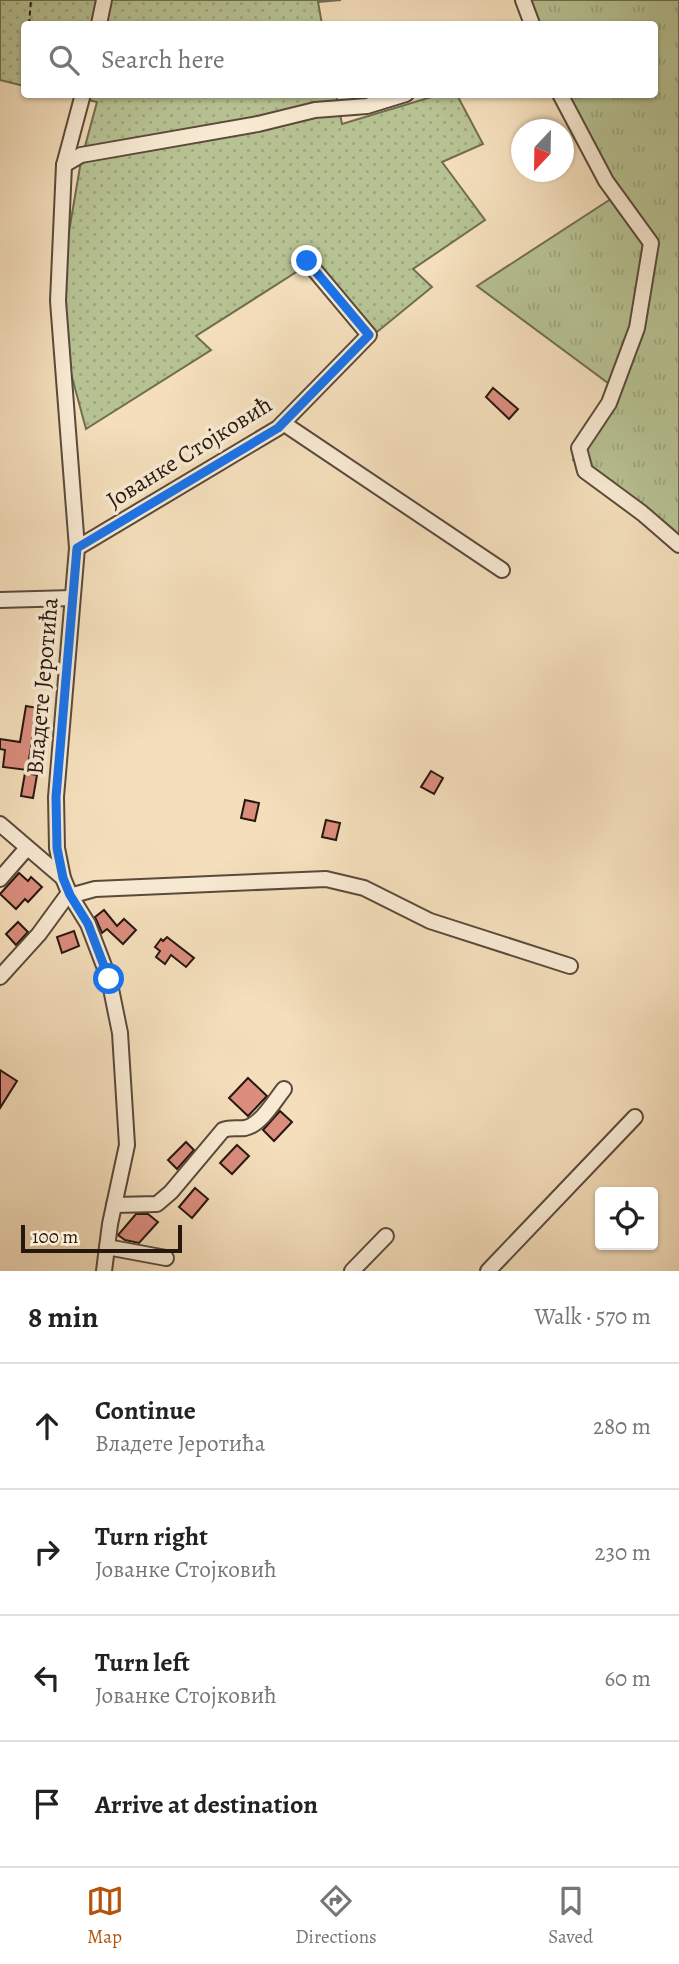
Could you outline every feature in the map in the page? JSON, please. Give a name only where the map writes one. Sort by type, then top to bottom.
[{"type":"street","points":[[100,21],[104,0]]},
{"type":"street","points":[[523,0],[530,21]]},
{"type":"street","name":"Владете Јеротића","points":[[82,98],[64,165],[58,301],[77,548],[56,797],[57,848],[63,878],[88,924],[109,979],[120,1033],[127,1145],[104,1271]]},
{"type":"street","points":[[64,165],[81,155],[258,124],[315,110],[367,106],[393,98]]},
{"type":"street","points":[[562,98],[606,181],[651,243],[637,328],[610,403],[579,448],[585,471],[642,513],[679,545]]},
{"type":"street","name":"Јованке Стојковић","points":[[77,548],[283,423],[369,335],[307,261]]},
{"type":"street","points":[[283,423],[502,570]]},
{"type":"street","points":[[0,600],[72,598]]},
{"type":"street","points":[[0,824],[63,878]]},
{"type":"street","points":[[0,879],[27,848]]},
{"type":"street","points":[[0,977],[39,934],[61,902],[70,895],[96,889],[326,879],[364,888],[430,921],[570,966]]},
{"type":"street","points":[[114,1205],[157,1204],[171,1192],[223,1130],[247,1128],[258,1121],[284,1088]]},
{"type":"street","points":[[488,1271],[635,1117]]},
{"type":"street","points":[[352,1271],[386,1236]]},
{"type":"street","points":[[107,1247],[166,1258]]},
{"type":"path","points":[[29,21],[31,0]]},
{"type":"green space","points":[[0,0],[341,0],[318,2],[321,21],[21,21],[21,85],[0,80]]},
{"type":"green space","points":[[528,0],[679,0],[679,542],[573,460],[591,430],[620,392],[477,286],[620,193],[570,98],[658,98],[658,21],[536,21]]},
{"type":"green space","points":[[79,98],[337,98],[342,124],[428,98],[459,98],[483,144],[442,162],[485,220],[413,269],[432,287],[377,332],[312,262],[196,336],[211,350],[86,429],[63,344],[66,249],[81,161],[97,102]]},
{"type":"building","points":[[493,388],[518,409],[509,419],[486,397]]},
{"type":"building","points":[[26,706],[38,708],[27,770],[3,767],[5,750],[0,749],[0,739],[20,742]]},
{"type":"building","points":[[431,771],[443,778],[434,794],[421,787]]},
{"type":"building","points":[[25,773],[37,775],[33,798],[21,796]]},
{"type":"building","points":[[245,800],[259,803],[255,821],[241,818]]},
{"type":"building","points":[[326,820],[340,823],[336,840],[322,837]]},
{"type":"building","points":[[19,873],[28,881],[31,877],[42,887],[28,902],[25,899],[16,909],[0,894]]},
{"type":"building","points":[[104,910],[117,926],[124,919],[136,930],[123,944],[107,929],[102,933],[95,917]]},
{"type":"building","points":[[18,922],[28,932],[16,945],[6,934]]},
{"type":"building","points":[[74,931],[79,946],[62,953],[57,937]]},
{"type":"building","points":[[167,937],[194,958],[186,967],[171,955],[165,964],[156,957],[160,951],[155,947],[161,939],[163,941]]},
{"type":"building","points":[[0,1070],[17,1081],[0,1108]]},
{"type":"building","points":[[248,1078],[267,1096],[248,1116],[229,1098]]},
{"type":"building","points":[[280,1111],[292,1122],[274,1141],[263,1130]]},
{"type":"building","points":[[186,1142],[194,1150],[177,1169],[168,1160]]},
{"type":"building","points":[[237,1145],[249,1156],[232,1174],[220,1163]]},
{"type":"building","points":[[195,1188],[208,1199],[192,1218],[179,1207]]},
{"type":"building","points":[[136,1214],[148,1214],[158,1222],[139,1243],[125,1240],[118,1235]]},
{"type":"route","points":[[109,979],[88,924],[63,878],[57,848],[56,797],[77,548],[278,428],[369,335],[307,261]]}]
